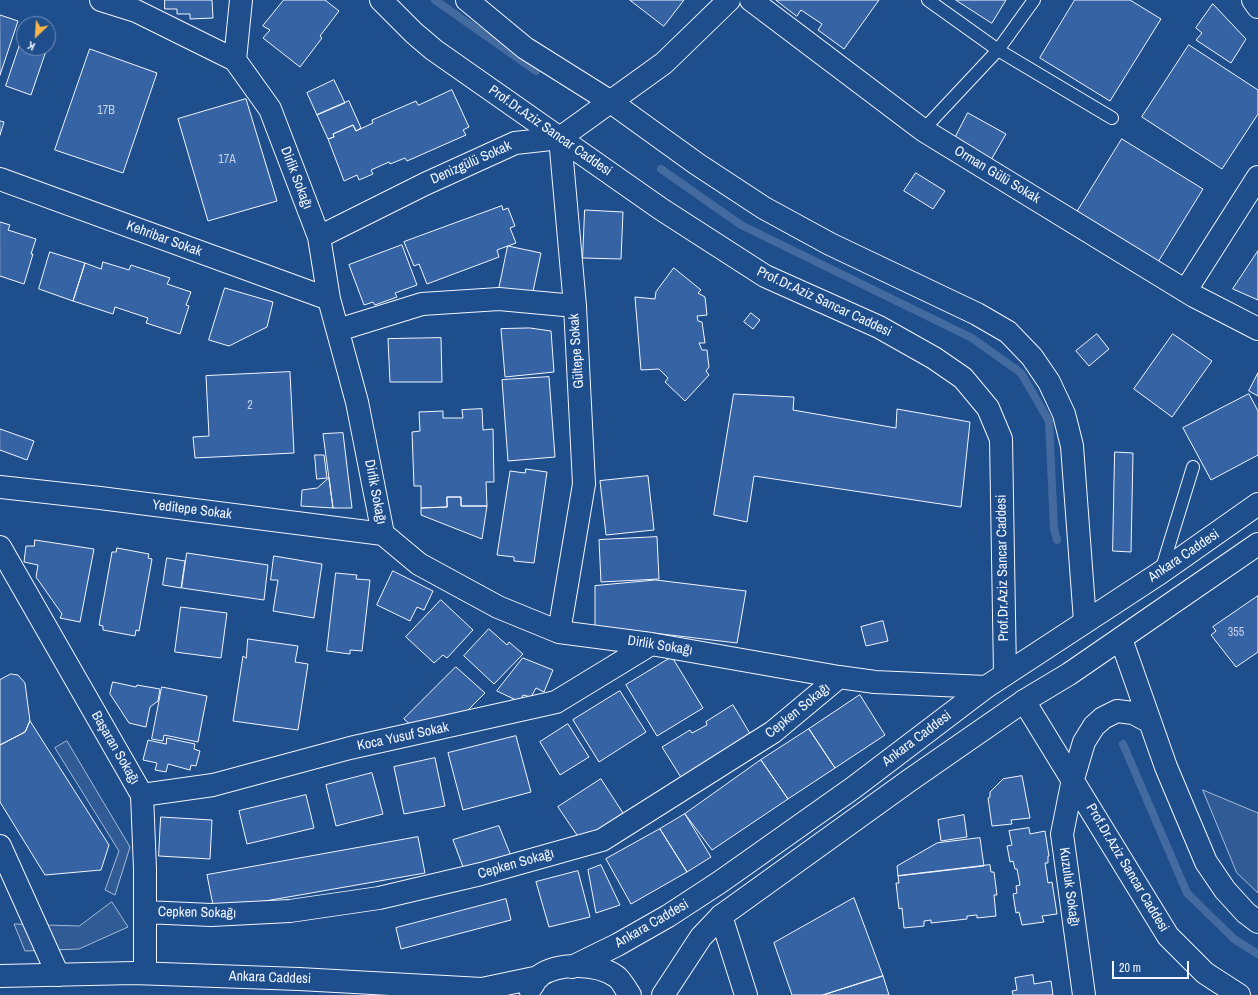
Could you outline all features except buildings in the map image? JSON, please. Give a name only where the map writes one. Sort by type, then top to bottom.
[{"type":"street","name":"Dirlik Sokağı","points":[[101,0],[136,6],[235,60],[270,109],[319,237],[328,299],[338,330],[358,410],[383,534],[425,568],[498,607],[558,632],[651,644],[839,678],[875,682],[986,687]]},
{"type":"street","points":[[235,60],[240,0]]},
{"type":"street","name":"Prof.Dr.Aziz Sancar Caddesi","points":[[381,0],[414,34],[434,50],[661,209],[765,276],[879,327],[934,358],[963,378],[988,408],[1000,439],[1005,674]]},
{"type":"street","points":[[467,0],[525,48],[611,102],[697,164],[764,208],[830,244],[977,314],[1008,332],[1032,357],[1048,382],[1064,414],[1072,446],[1085,621]]},
{"type":"street","name":"Denizgülü Sokak","points":[[319,237],[425,184],[515,143],[560,138],[664,63],[729,0]]},
{"type":"street","name":"Orman Gülü Sokak","points":[[751,0],[923,130],[1186,290],[1258,329]]},
{"type":"street","points":[[1254,0],[1258,7]]},
{"type":"street","points":[[560,138],[575,306]]},
{"type":"street","points":[[1186,290],[1258,177]]},
{"type":"street","name":"Kehribar Sokak","points":[[0,178],[328,299]]},
{"type":"street","name":"Gültepe Sokak","points":[[338,330],[422,304],[499,299],[575,306],[584,484],[558,632]]},
{"type":"street","name":"Yeditepe Sokak","points":[[0,487],[100,498],[383,534]]},
{"type":"street","name":"Ankara Caddesi","points":[[0,976],[145,973],[299,979],[482,989],[539,977],[555,970],[572,967],[617,945],[668,916],[715,886],[853,788],[986,687],[1160,573],[1258,504]]},
{"type":"street","name":"Ankara Caddesi","points":[[663,995],[701,937],[721,916],[910,780],[1024,701],[1069,674],[1258,544]]},
{"type":"street","name":"Başaran Sokağı","points":[[0,547],[142,795],[145,973]]},
{"type":"street","points":[[1121,639],[1172,782],[1206,862],[1225,890],[1258,922]]},
{"type":"street","name":"Koca Yusuf Sokak","points":[[142,795],[213,785],[350,748],[556,702],[651,644]]},
{"type":"street","name":"Cepken Sokağı","points":[[145,912],[211,915],[290,911],[379,898],[481,874],[602,840],[773,732],[839,678]]},
{"type":"street","name":"Prof.Dr.Aziz Sancar Caddesi","points":[[1024,701],[1168,936],[1205,973],[1239,995]]},
{"type":"street","name":"Kuzuluk Sokağı","points":[[1084,995],[1062,834],[1073,779],[1084,742],[1094,726],[1103,718],[1117,711],[1133,713],[1150,722]]},
{"type":"street","points":[[0,846],[58,975]]},
{"type":"street","points":[[721,916],[746,995]]},
{"type":"street","points":[[572,967],[595,967],[618,978],[630,995]]},
{"type":"street","points":[[526,995],[539,977]]},
{"type":"lane","points":[[928,0],[998,50],[1112,118]]},
{"type":"lane","points":[[923,130],[998,50],[1034,0]]},
{"type":"lane","points":[[1160,573],[1193,467]]},
{"type":"shaded area","points":[[67,741],[130,847],[115,895],[105,890],[119,851],[55,748]]},
{"type":"shaded area","points":[[1203,790],[1258,813],[1258,893],[1237,873]]},
{"type":"shaded area","points":[[112,902],[128,927],[79,949],[25,951],[14,924],[79,926]]},
{"type":"waterway","points":[[435,0],[536,71]]},
{"type":"waterway","points":[[661,169],[741,225],[972,338],[1021,373],[1049,421],[1054,529],[1057,540]]},
{"type":"waterway","points":[[1123,744],[1187,893],[1234,939],[1258,954]]}]
